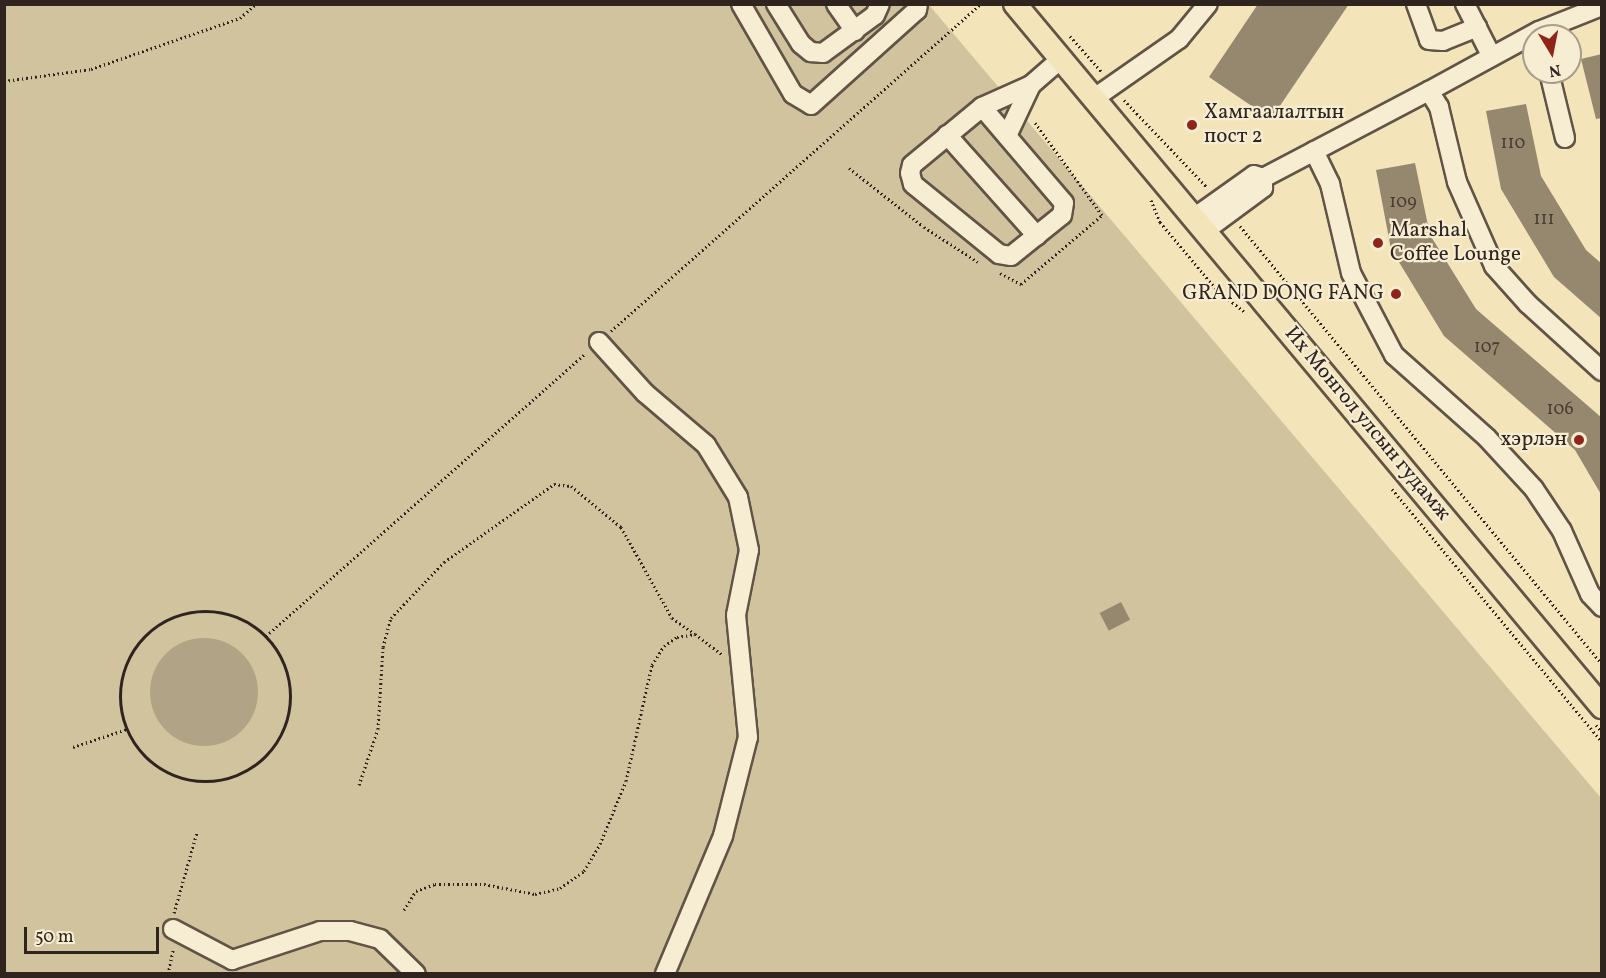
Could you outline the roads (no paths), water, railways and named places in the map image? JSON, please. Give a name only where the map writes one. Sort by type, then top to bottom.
[{"type":"main road","name":"Их Монгол улсын гудамж","points":[[1015,4],[1598,698]]},
{"type":"street","points":[[741,4],[793,94],[811,105],[917,10],[918,4]]},
{"type":"street","points":[[776,4],[801,44],[811,52],[823,53],[875,15],[880,4]]},
{"type":"street","points":[[836,4],[855,31]]},
{"type":"street","points":[[1093,99],[1179,39],[1208,4]]},
{"type":"street","points":[[1416,4],[1429,40],[1443,41],[1477,27]]},
{"type":"street","points":[[1464,4],[1492,57]]},
{"type":"street","points":[[1552,24],[1570,11],[1602,6]]},
{"type":"street","points":[[1200,224],[1224,206],[1254,175],[1263,178],[1522,42]]},
{"type":"street","points":[[982,107],[1064,203],[1062,215],[1011,256],[1004,256],[913,184],[912,165],[982,107],[1031,85],[1060,60]]},
{"type":"street","points":[[1552,84],[1565,138]]},
{"type":"street","points":[[1007,136],[1031,85]]},
{"type":"street","points":[[1429,91],[1439,107],[1457,182],[1494,266],[1528,304],[1602,371]]},
{"type":"street","points":[[947,135],[1037,236]]},
{"type":"street","points":[[1314,151],[1330,184],[1351,273],[1394,355],[1487,438],[1534,489],[1562,531],[1590,594],[1602,607]]},
{"type":"street","points":[[599,342],[645,393],[706,445],[738,496],[748,550],[736,615],[748,736],[723,836],[665,974]]},
{"type":"street","points":[[173,929],[232,960],[320,931],[350,930],[380,939],[416,974]]},
{"type":"place","name":"Хамгаалалтын пост 2","points":[[1192,125]]},
{"type":"place","name":"Marshal Coffee Lounge","points":[[1378,243]]},
{"type":"place","name":"GRAND DONG FANG","points":[[1396,294]]},
{"type":"place","name":"хэрлэн","points":[[1579,440]]}]
